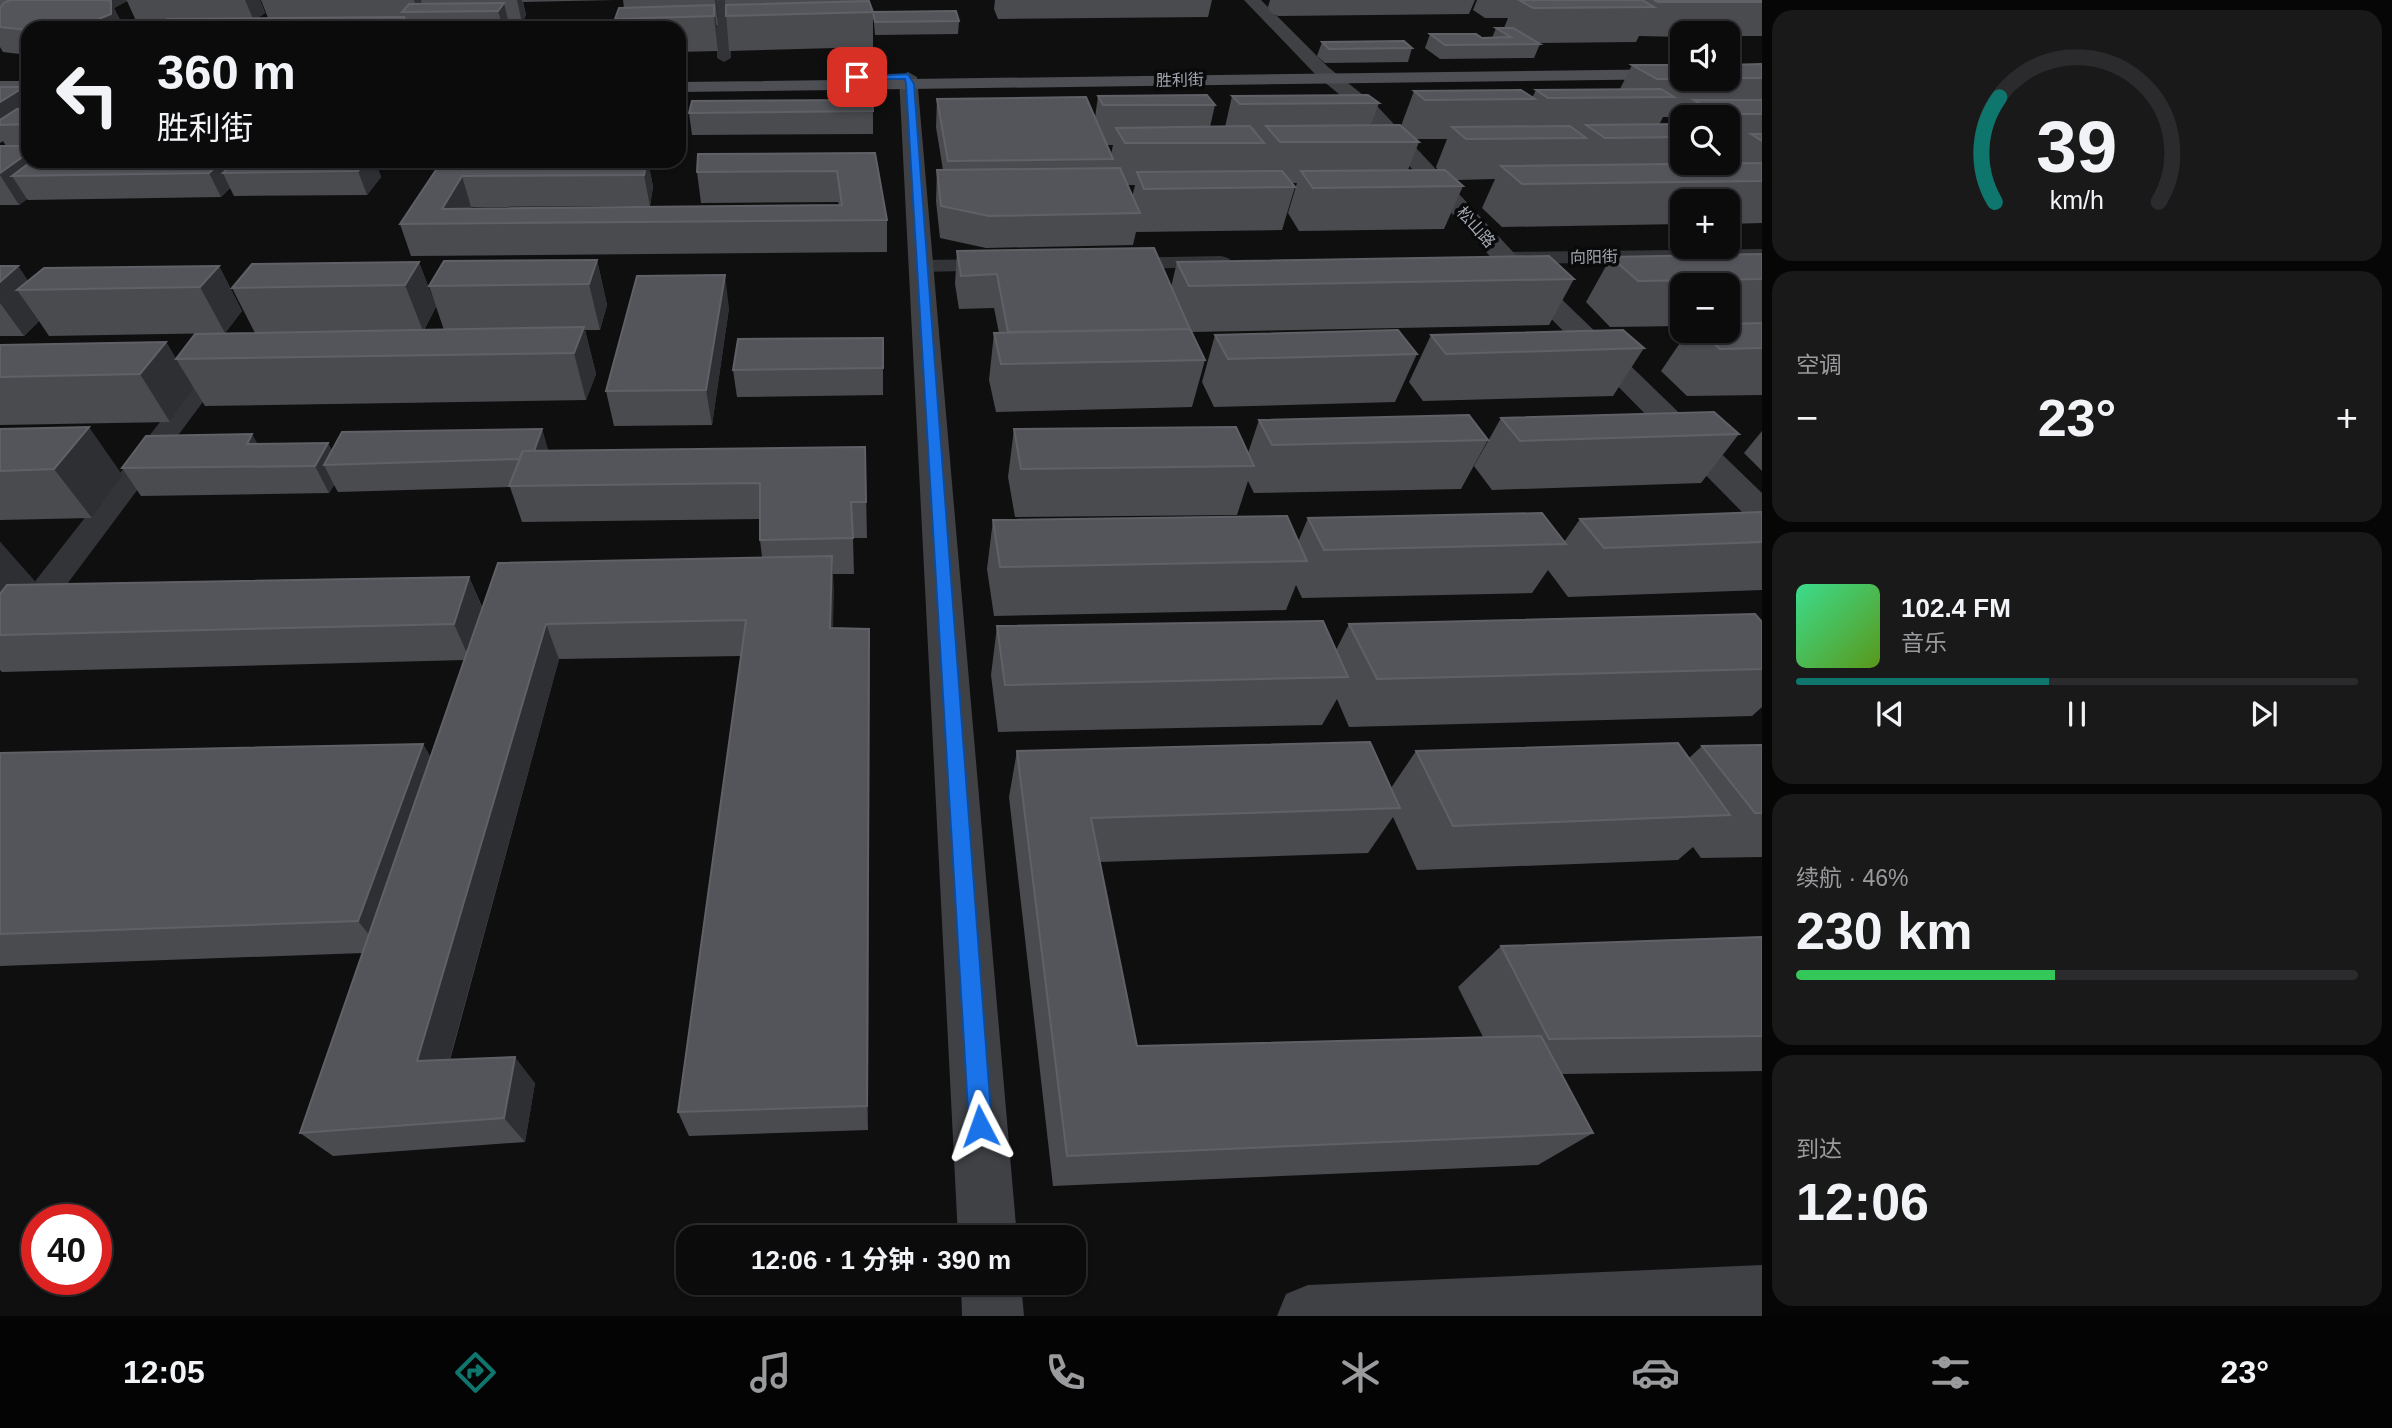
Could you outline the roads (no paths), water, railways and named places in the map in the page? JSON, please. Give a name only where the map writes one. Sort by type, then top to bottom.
[{"type":"main road","points":[[0,5],[10,0]]},
{"type":"main road","name":"胜利街","points":[[1326,75],[1670,67]]},
{"type":"main road","name":"胜利街","points":[[686,79],[909,80],[1670,74]]},
{"type":"main road","name":"胜利街","points":[[686,87],[909,80]]},
{"type":"main road","points":[[0,86],[21,86]]},
{"type":"main road","points":[[0,96],[21,96]]},
{"type":"street","points":[[723,0],[724,58]]},
{"type":"street","name":"松山路","points":[[1252,0],[1326,75],[1371,111],[1505,258],[1762,512]]},
{"type":"street","points":[[909,80],[987,1225]]},
{"type":"street","name":"向阳街","points":[[1477,259],[1762,255]]},
{"type":"street","points":[[1103,264],[1241,262]]},
{"type":"street","points":[[922,266],[1019,265]]},
{"type":"street","points":[[0,649],[220,362]]},
{"type":"street","points":[[992,1295],[993,1316]]},
{"type":"street","points":[[1308,1316],[1762,1296]]}]
